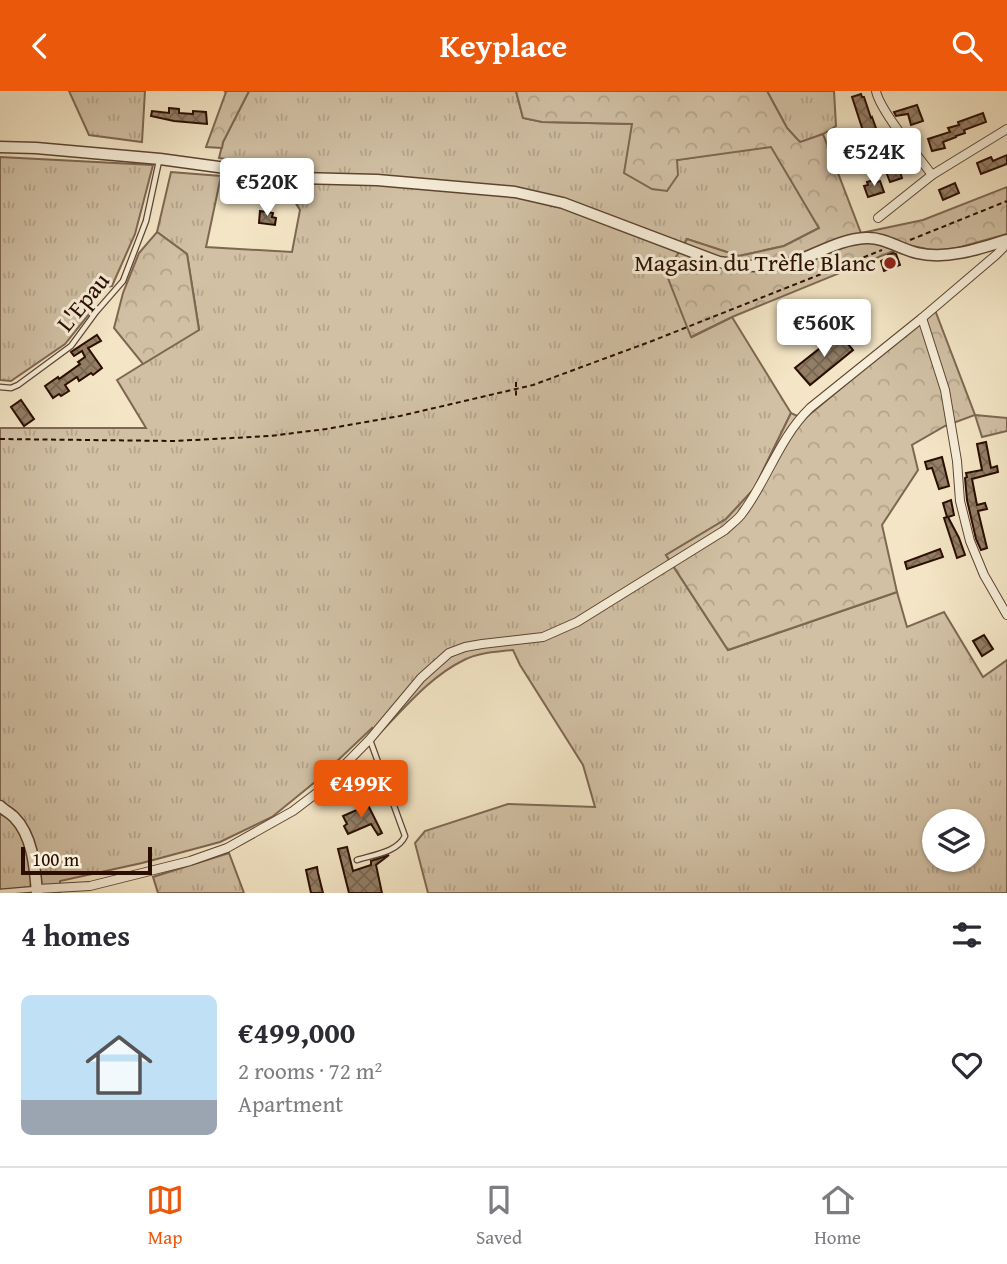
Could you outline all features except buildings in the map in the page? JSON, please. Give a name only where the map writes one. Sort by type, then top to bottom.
[{"type":"street","points":[[876,91],[892,120],[932,175]]},
{"type":"street","points":[[878,218],[932,175],[1007,129]]},
{"type":"street","points":[[0,147],[160,159],[299,178],[377,180],[515,192],[563,203],[719,263],[744,267],[769,267],[793,262],[858,238],[870,237],[919,254],[936,255],[957,253],[1005,240],[1003,248],[996,255],[796,421],[740,517],[725,530],[566,627],[543,637],[482,644],[449,653],[421,678],[370,739],[318,792],[293,811],[227,848],[190,860],[90,886],[37,891],[32,851],[26,834],[15,818],[0,806]]},
{"type":"street","points":[[922,318],[945,390],[957,461],[960,501],[970,541],[984,575],[1007,615]]},
{"type":"lane","name":"L'Epau","points":[[0,387],[18,385],[71,346],[123,281],[146,221],[160,159]]},
{"type":"lane","points":[[358,860],[395,847],[402,843],[405,835],[370,739]]},
{"type":"lane","points":[[0,891],[37,891]]},
{"type":"path","points":[[0,439],[175,441],[270,436],[400,416],[533,386],[1007,201]]},
{"type":"path","points":[[516,382],[516,397]]},
{"type":"green space","points":[[69,91],[145,91],[142,142],[89,135]]},
{"type":"green space","points":[[224,91],[249,91],[222,148],[206,147],[226,92]]},
{"type":"green space","points":[[249,91],[516,91],[523,118],[543,122],[632,124],[677,160],[771,146],[819,228],[784,246],[739,256],[687,239],[685,319],[692,337],[732,317],[791,413],[754,489],[726,519],[666,555],[728,650],[897,592],[907,627],[944,612],[983,677],[1007,660],[1007,893],[428,893],[415,843],[425,831],[508,804],[595,807],[583,765],[513,650],[476,655],[451,667],[417,695],[376,737],[372,728],[315,782],[272,817],[220,842],[60,881],[60,893],[0,893],[0,428],[146,428],[117,380],[199,329],[187,254],[157,232],[171,172],[221,176],[206,247],[292,252],[300,210],[295,202],[295,170],[219,158],[223,142]]},
{"type":"green space","points":[[516,91],[767,91],[787,128],[800,142],[823,134],[861,233],[923,220],[1007,187],[1007,234],[936,251],[908,245],[732,317],[691,337],[666,273],[687,239],[739,256],[784,246],[819,228],[771,147],[677,160],[678,175],[667,191],[652,189],[624,173],[632,124],[542,122],[523,118]]},
{"type":"green space","points":[[767,91],[834,91],[836,126],[800,143],[787,128]]},
{"type":"green space","points":[[0,157],[153,165],[135,234],[112,286],[96,288],[91,296],[89,314],[65,344],[11,381],[0,380]]},
{"type":"green space","points":[[157,232],[187,254],[199,330],[143,364],[114,328],[123,293],[139,253]]},
{"type":"green space","points":[[935,310],[975,415],[945,426],[912,445],[918,470],[882,525],[897,592],[728,650],[666,555],[726,519],[754,489],[791,413],[804,419]]},
{"type":"green space","points":[[975,415],[1007,418],[1007,431],[982,437]]},
{"type":"green space","points":[[229,853],[244,893],[158,893],[153,877]]},
{"type":"place","name":"Magasin du Trèfle Blanc","points":[[890,263]]}]
